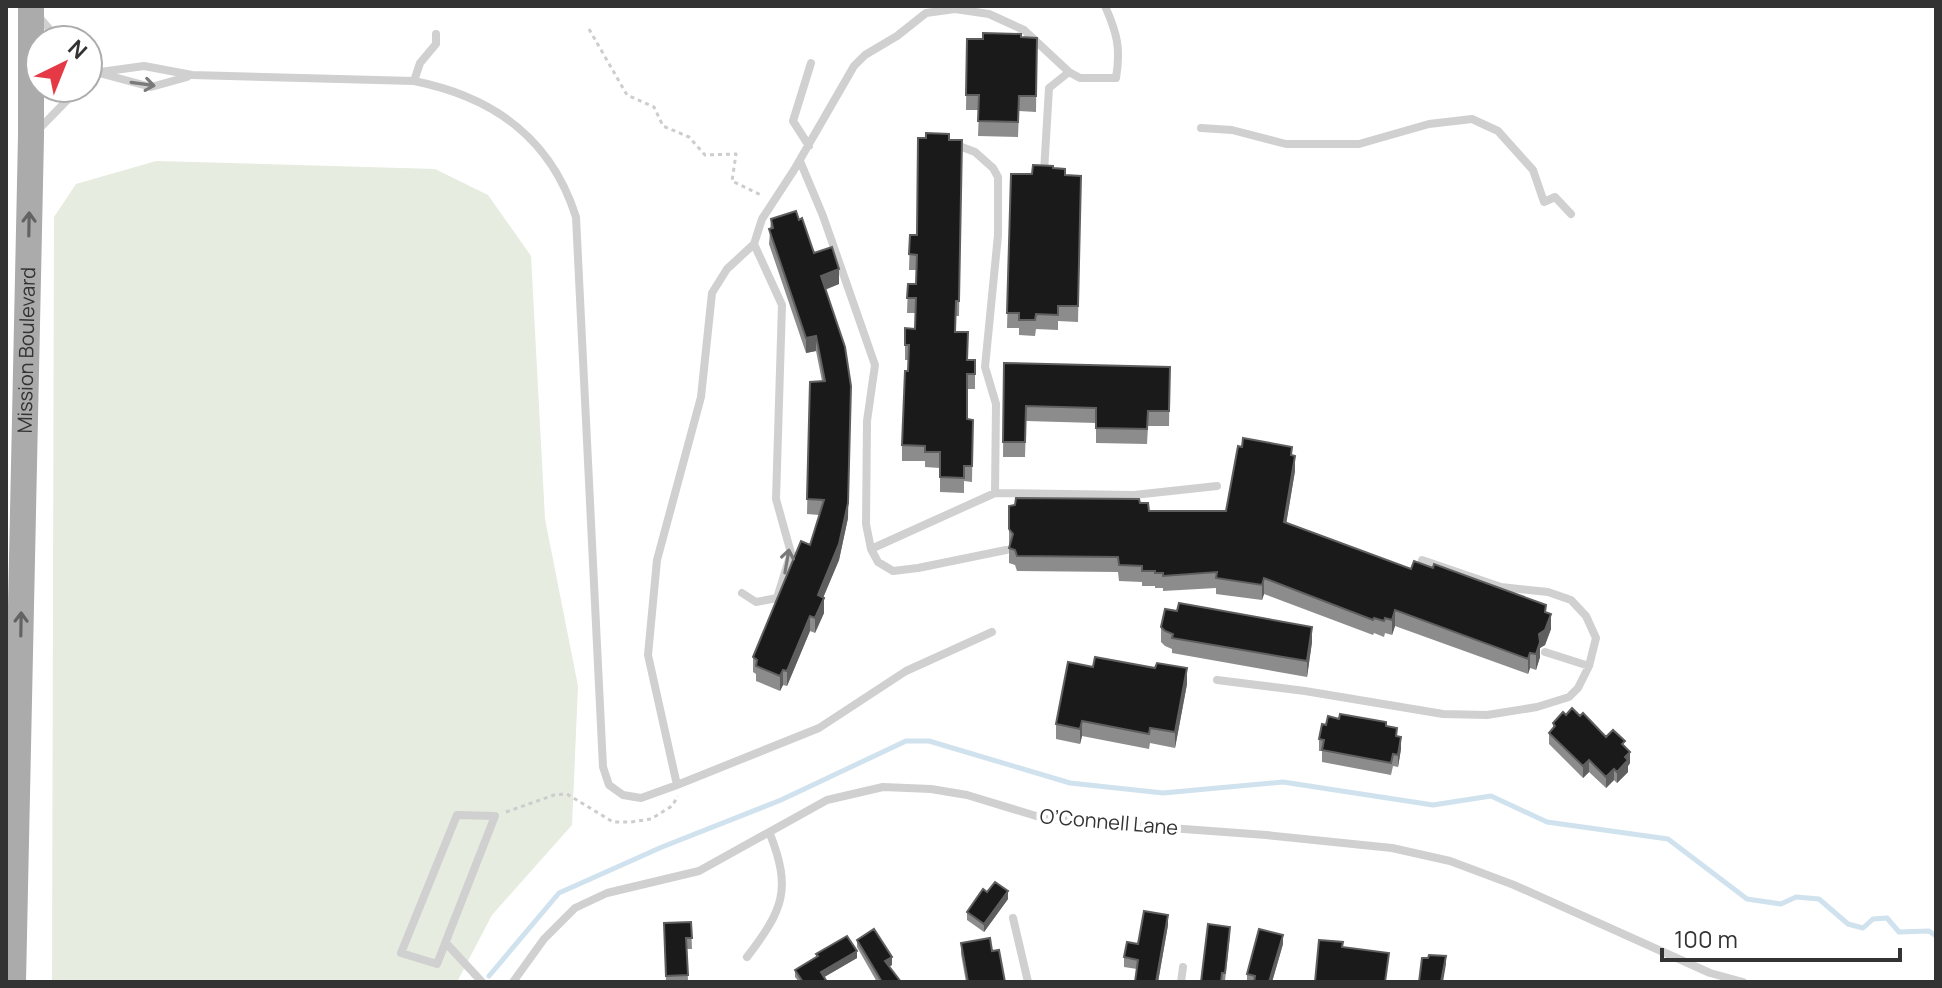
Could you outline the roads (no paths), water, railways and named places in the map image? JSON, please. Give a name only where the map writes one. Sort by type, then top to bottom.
[{"type":"main road","name":"Mission Boulevard","points":[[13,982],[31,6]]},
{"type":"lane","points":[[31,6],[46,24]]},
{"type":"lane","points":[[677,785],[648,655],[657,560],[701,397],[712,293],[727,269],[754,244],[762,219],[800,161],[854,66],[865,55],[897,36],[926,13],[955,9],[989,14],[1024,30],[1069,72],[1080,78],[1116,78],[1119,60],[1117,36],[1105,6]]},
{"type":"lane","points":[[414,81],[420,63],[436,44],[436,34]]},
{"type":"lane","points":[[809,146],[793,121],[811,63]]},
{"type":"lane","points":[[104,72],[144,66],[192,75],[414,81],[445,87],[512,123],[531,137],[553,164],[567,189],[576,217],[603,767],[609,785],[623,795],[641,798],[819,728],[906,671],[992,632]]},
{"type":"lane","points":[[1044,172],[1049,88],[1069,72]]},
{"type":"lane","points":[[104,77],[151,87],[192,75]]},
{"type":"lane","points":[[31,136],[63,104]]},
{"type":"lane","points":[[1201,128],[1232,130],[1286,144],[1359,144],[1429,124],[1472,119],[1498,131],[1533,170],[1544,202],[1555,197],[1571,214]]},
{"type":"lane","points":[[950,142],[975,152],[993,168],[998,177],[998,235],[985,367],[996,404],[995,493]]},
{"type":"lane","points":[[800,161],[823,216],[875,365],[867,421],[866,524],[871,549],[878,562],[893,571],[1006,550]]},
{"type":"lane","points":[[742,593],[756,602],[777,598],[791,553],[776,499],[782,305],[754,244]]},
{"type":"lane","points":[[871,549],[995,493],[1134,495],[1217,486]]},
{"type":"lane","points":[[1217,680],[1443,714],[1487,715],[1537,707],[1569,697],[1578,688],[1589,666],[1596,638],[1586,616],[1571,600],[1548,592],[1501,587],[1422,560]]},
{"type":"lane","points":[[1545,652],[1589,666]]},
{"type":"lane","name":"O’Connell Lane","points":[[513,982],[544,939],[575,908],[607,893],[699,871],[827,800],[883,787],[931,789],[967,795],[1046,819],[1266,835],[1392,848],[1450,861],[1514,885],[1710,973],[1743,982]]},
{"type":"lane","points":[[457,815],[495,816],[446,943],[437,964],[401,953],[457,815]]},
{"type":"lane","points":[[747,957],[771,925],[783,888],[781,863],[770,834]]},
{"type":"lane","points":[[1013,918],[1028,982]]},
{"type":"lane","points":[[446,943],[482,982]]},
{"type":"lane","points":[[1181,982],[1183,967]]},
{"type":"waterway","points":[[489,976],[559,893],[662,847],[781,800],[906,741],[929,741],[1070,783],[1163,793],[1283,782],[1433,805],[1491,796],[1547,822],[1668,839],[1747,899],[1781,904],[1796,897],[1819,899],[1848,924],[1863,928],[1873,919],[1887,918],[1899,932],[1929,931],[1936,936]]}]
